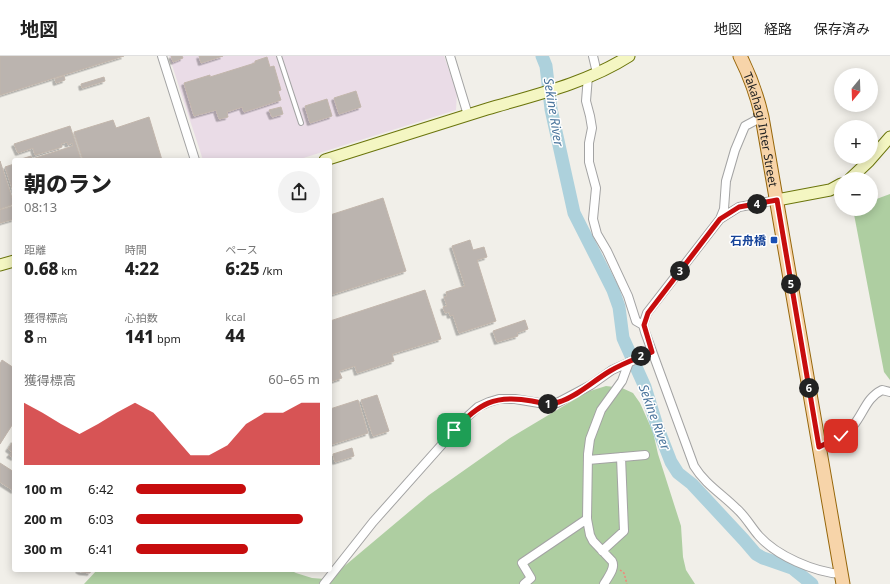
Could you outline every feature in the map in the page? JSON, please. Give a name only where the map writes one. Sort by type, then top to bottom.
[{"type":"main road","name":"Takahagi Inter Street","points":[[740,56],[758,96],[842,580]]},
{"type":"street","points":[[162,56],[194,158]]},
{"type":"street","points":[[450,56],[468,115]]},
{"type":"street","points":[[593,56],[592,75],[586,101],[592,128],[589,143],[589,162],[596,188],[593,219],[597,234],[607,251],[628,296],[636,321],[644,325]]},
{"type":"street","points":[[331,158],[556,88],[592,75],[629,56]]},
{"type":"street","points":[[762,117],[745,126],[735,150],[726,181],[724,209],[720,219],[648,313],[644,325],[652,352],[694,466],[701,476],[740,511],[758,535],[770,546],[816,570],[842,580]]},
{"type":"street","points":[[857,172],[890,137]]},
{"type":"street","points":[[720,219],[739,207],[830,190],[834,188]]},
{"type":"street","points":[[0,265],[12,262]]},
{"type":"street","points":[[324,584],[373,522],[454,430],[478,408],[489,402],[500,399],[515,399],[545,404],[557,403],[591,385],[612,370],[652,352]]},
{"type":"street","points":[[604,584],[614,567],[614,564],[593,541],[587,519],[588,460],[590,439],[600,410],[622,381],[629,362]]},
{"type":"street","points":[[819,447],[841,436],[853,425],[874,394],[882,390],[890,392]]},
{"type":"street","points":[[588,460],[645,455]]},
{"type":"street","points":[[602,550],[624,531],[621,457]]},
{"type":"street","points":[[524,584],[534,581],[522,563],[587,519]]},
{"type":"lane","points":[[280,56],[301,123]]},
{"type":"path","points":[[614,564],[624,574],[627,584]]},
{"type":"shaded area","points":[[169,56],[444,56],[457,93],[456,110],[303,158],[202,158]]},
{"type":"green space","points":[[890,194],[890,380],[884,372],[854,216],[878,216],[878,198]]},
{"type":"green space","points":[[606,386],[622,388],[633,393],[640,403],[653,432],[658,454],[681,526],[683,557],[686,570],[695,584],[84,584],[95,572],[294,572],[312,578],[325,579],[335,574],[429,495],[510,438],[587,392]]},
{"type":"building","points":[[0,56],[124,56],[0,95]]},
{"type":"building","points":[[171,56],[182,56],[183,58],[173,62]]},
{"type":"building","points":[[199,56],[223,56],[201,63]]},
{"type":"building","points":[[267,57],[270,67],[274,66],[281,90],[278,91],[281,100],[244,112],[242,107],[227,112],[228,117],[219,119],[216,110],[194,116],[184,83],[210,75],[210,77],[255,63],[255,61]]},
{"type":"building","points":[[64,76],[65,80],[56,83],[55,79]]},
{"type":"building","points":[[104,77],[105,81],[82,88],[81,84]]},
{"type":"building","points":[[356,91],[361,107],[339,114],[334,98]]},
{"type":"building","points":[[327,99],[332,116],[310,123],[305,106]]},
{"type":"building","points":[[281,107],[283,114],[272,117],[269,110]]},
{"type":"building","points":[[149,117],[161,158],[82,158],[74,132],[113,120],[116,128]]},
{"type":"building","points":[[70,126],[80,158],[35,158],[73,146],[72,143],[68,145],[67,142],[61,144],[62,147],[35,155],[33,148],[18,153],[14,144]]},
{"type":"building","points":[[0,161],[12,198],[12,205],[0,209]]},
{"type":"building","points":[[12,165],[12,188],[5,167]]},
{"type":"building","points":[[383,198],[406,271],[332,294],[332,214]]},
{"type":"building","points":[[12,207],[12,220],[0,223],[0,210]]},
{"type":"building","points":[[470,240],[473,250],[484,247],[487,257],[477,260],[496,321],[459,333],[453,315],[450,316],[449,312],[445,313],[443,307],[447,306],[444,297],[447,296],[446,292],[465,286],[452,246]]},
{"type":"building","points":[[425,290],[441,339],[392,354],[394,361],[357,373],[355,366],[339,371],[342,378],[332,381],[332,320]]},
{"type":"building","points":[[525,320],[528,329],[517,333],[518,336],[497,342],[493,331]]},
{"type":"building","points":[[2,360],[12,367],[12,425],[0,444],[0,364]]},
{"type":"building","points":[[377,395],[389,431],[373,436],[361,400]]},
{"type":"building","points":[[358,400],[368,433],[332,444],[332,408]]},
{"type":"building","points":[[12,443],[12,452],[8,449]]},
{"type":"building","points":[[352,448],[354,456],[335,462],[333,454]]},
{"type":"building","points":[[0,463],[12,471],[12,490],[0,482]]},
{"type":"waterway","name":"Sekine River","points":[[542,56],[546,66],[551,109],[574,213],[613,290],[619,307],[623,338],[645,387],[657,426],[671,462],[678,473],[692,484],[756,554],[792,568],[812,584]]},
{"type":"place","name":"石舟橋","points":[[774,240]]},
{"type":"route","points":[[454,430],[468,416],[489,402],[500,399],[515,399],[545,404],[557,403],[591,385],[612,370],[652,352],[644,325],[648,313],[708,237],[720,219],[739,207],[777,200],[819,447],[841,436]]}]
